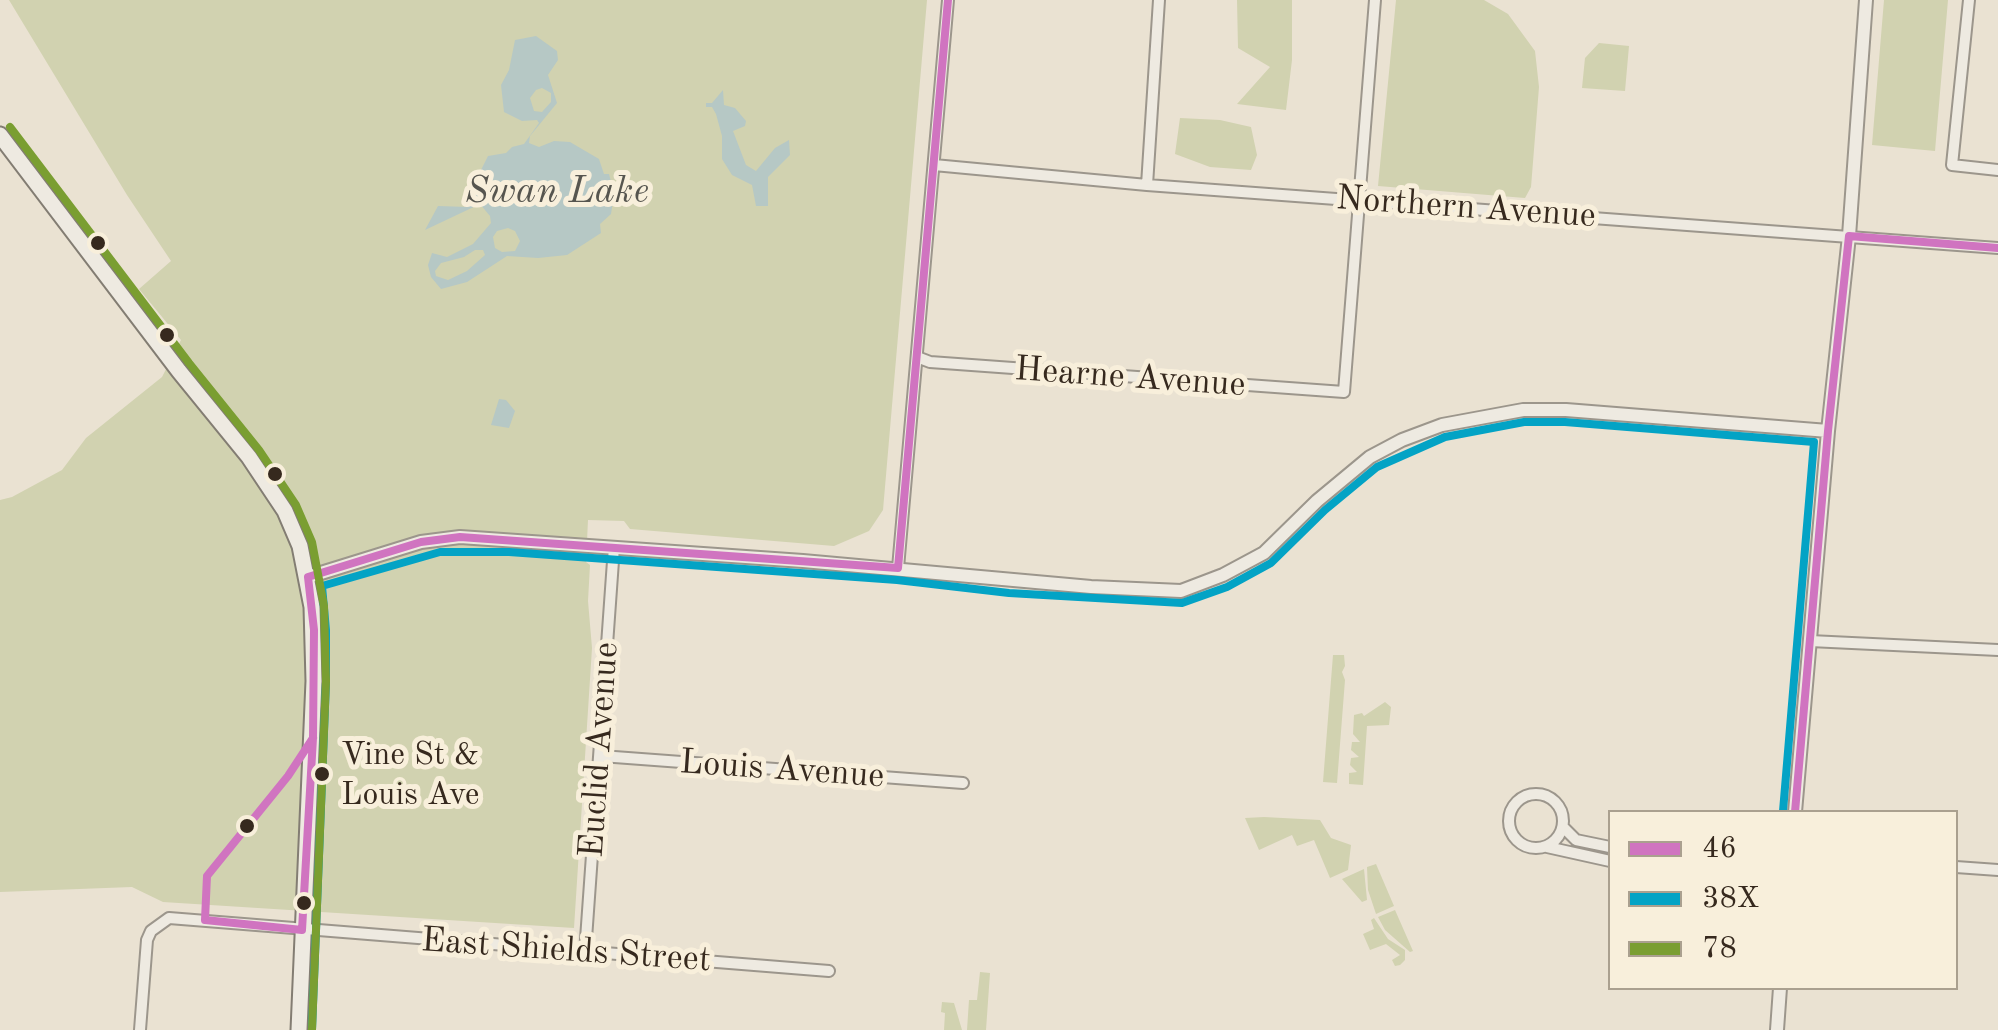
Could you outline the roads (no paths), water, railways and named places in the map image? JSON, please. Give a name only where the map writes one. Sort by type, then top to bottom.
[{"type":"main road","points":[[0,135],[272,488],[293,528],[308,577],[314,681],[298,1030]]},
{"type":"street","points":[[898,568],[948,0]]},
{"type":"street","points":[[1146,185],[1159,0]]},
{"type":"street","points":[[1360,200],[1375,0]]},
{"type":"street","points":[[1795,810],[1849,236],[1866,0]]},
{"type":"street","points":[[1969,0],[1952,165],[1998,170]]},
{"type":"street","name":"Northern Avenue","points":[[934,165],[1146,185],[1998,248]]},
{"type":"street","name":"Hearne Avenue","points":[[917,358],[1344,392],[1360,200]]},
{"type":"street","points":[[308,577],[421,542],[460,537],[1180,591],[1264,554],[1317,501],[1370,457],[1442,425],[1489,414],[1566,410],[1828,430]]},
{"type":"street","name":"Euclid Avenue","points":[[585,953],[614,547]]},
{"type":"street","points":[[1810,641],[1998,650]]},
{"type":"street","name":"Louis Avenue","points":[[601,756],[962,784]]},
{"type":"street","points":[[1546,846],[1554,842],[1563,827],[1561,809],[1548,796],[1530,794],[1515,803],[1508,820],[1514,837],[1528,847],[1546,846],[1608,861]]},
{"type":"street","points":[[1563,827],[1576,840],[1608,847]]},
{"type":"street","points":[[1958,867],[1998,870]]},
{"type":"street","name":"East Shields Street","points":[[140,1030],[147,940],[151,931],[168,918],[829,971]]},
{"type":"street","points":[[1777,1030],[1780,990]]},
{"type":"water","name":"Swan Lake","points":[[536,36],[557,51],[558,60],[548,75],[557,103],[530,136],[529,143],[539,147],[554,141],[570,142],[599,159],[604,174],[609,174],[614,194],[611,214],[600,224],[601,233],[567,255],[507,256],[467,282],[441,289],[431,277],[428,265],[432,253],[447,257],[473,244],[491,223],[480,204],[425,230],[438,206],[468,207],[475,198],[473,177],[479,174],[488,156],[524,144],[539,123],[522,121],[504,112],[501,85],[509,70],[515,40]],"holes":[[[542,88],[551,93],[551,102],[542,112],[534,111],[530,98]],[[497,231],[515,231],[520,241],[515,251],[495,248],[493,237]],[[475,250],[483,250],[485,255],[467,271],[448,280],[436,276],[441,263]]]},
{"type":"water","points":[[723,90],[724,105],[735,108],[746,121],[745,126],[733,131],[746,165],[756,171],[775,148],[789,140],[790,155],[768,177],[768,206],[756,206],[752,185],[732,175],[722,159],[722,136],[716,114],[706,103],[712,103]]},
{"type":"water","points":[[499,399],[506,400],[515,411],[509,428],[491,425]]},
{"type":"place","name":"Vine St & Louis Ave","points":[[322,774]]}]
